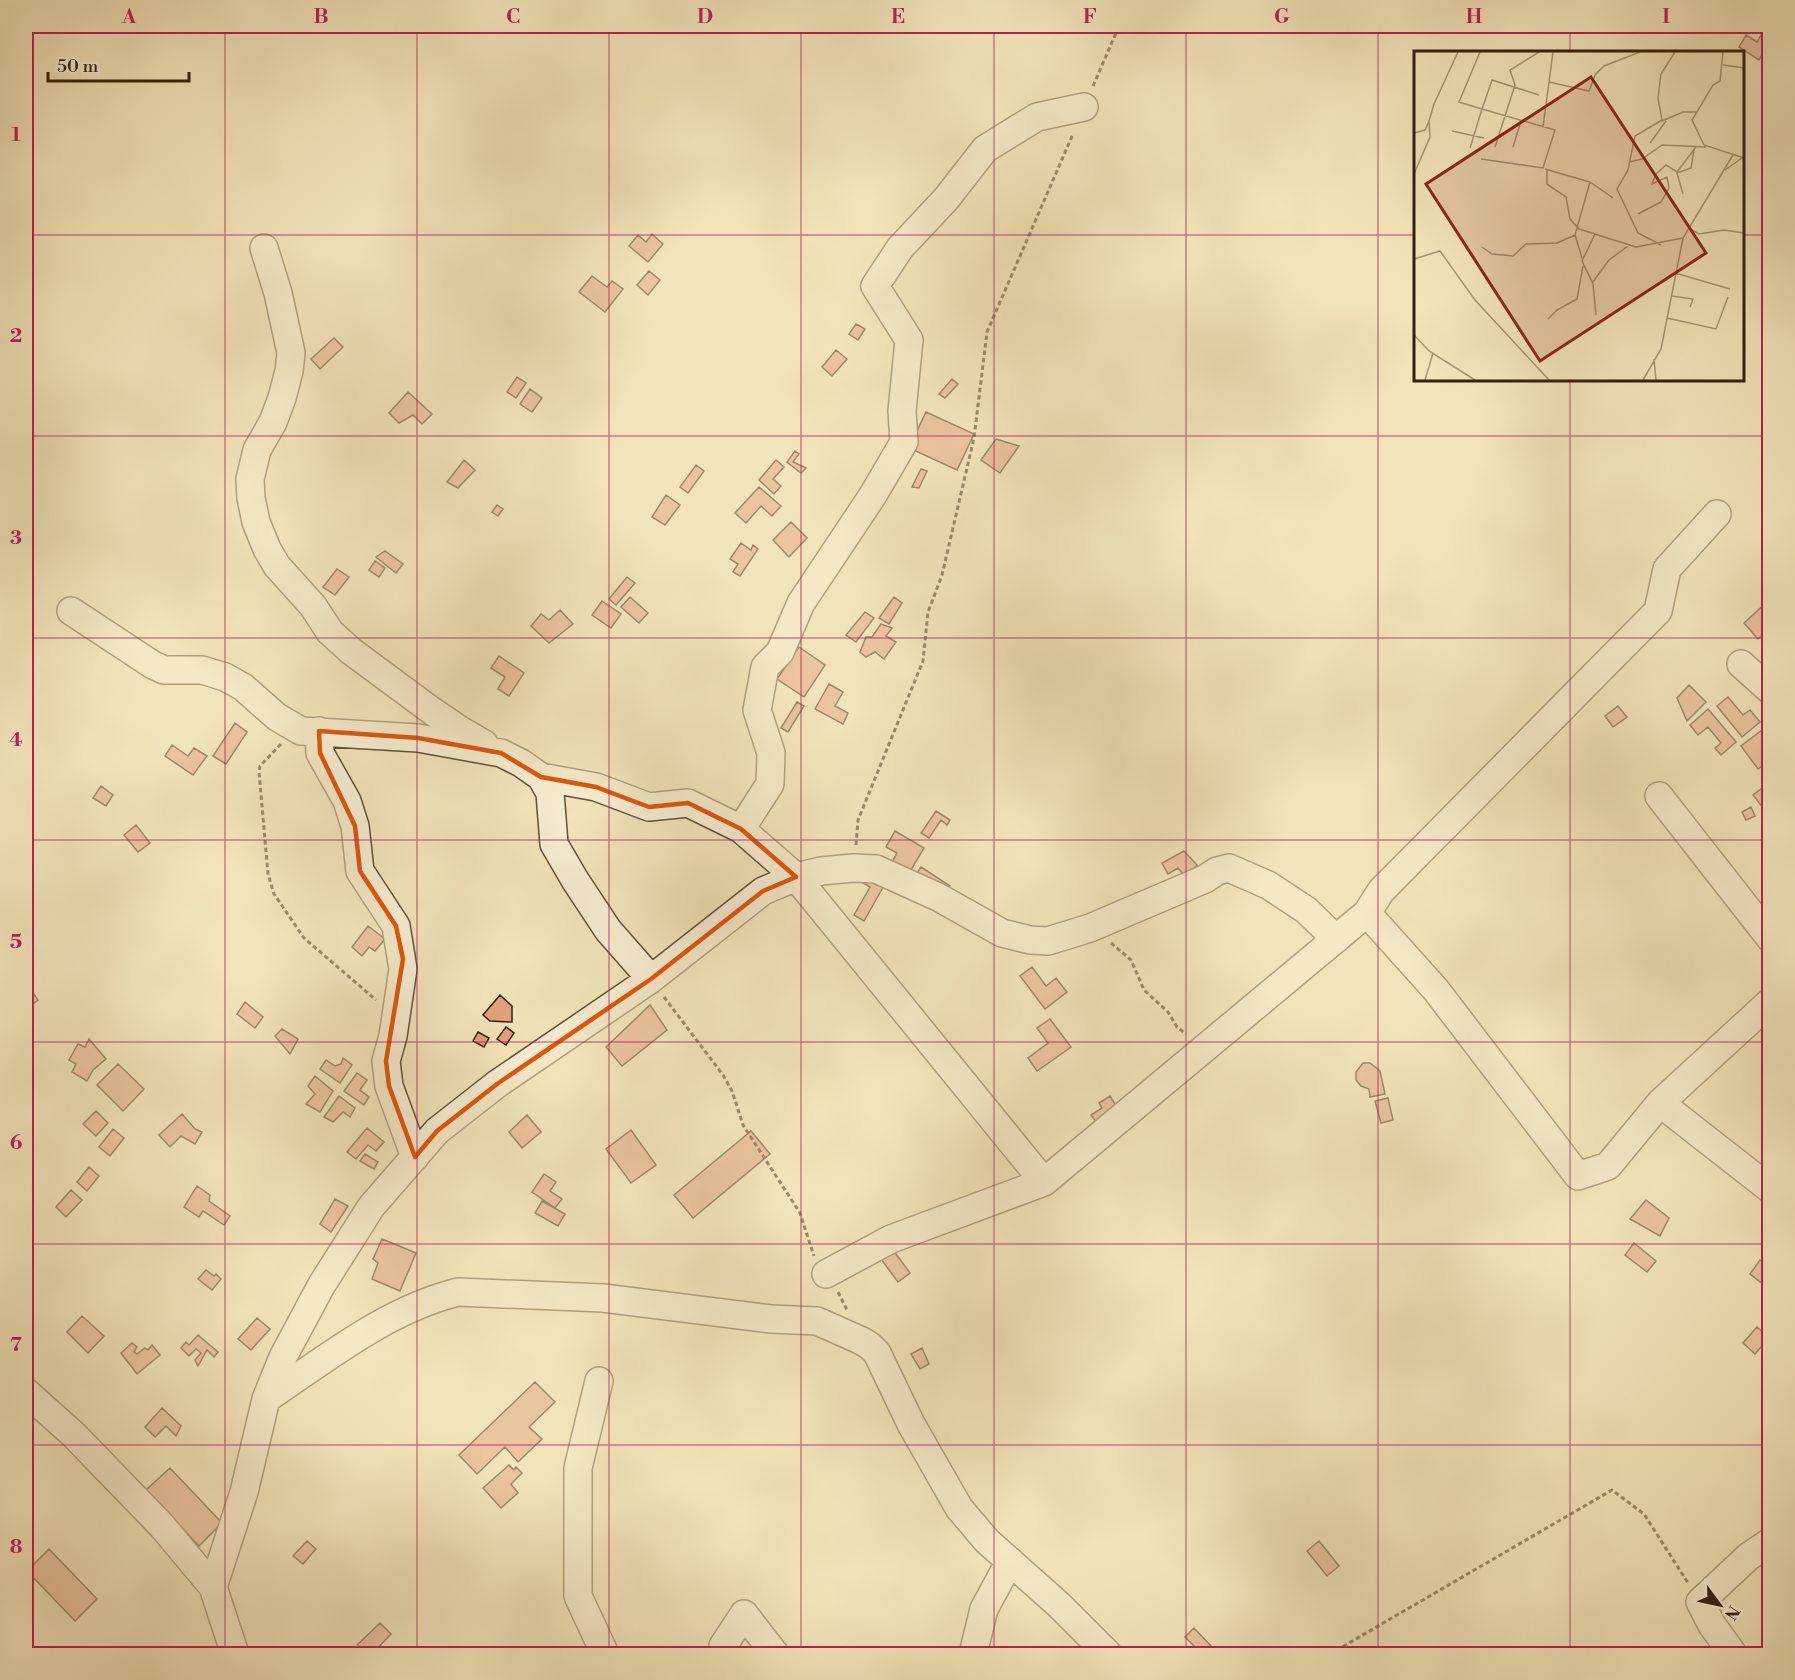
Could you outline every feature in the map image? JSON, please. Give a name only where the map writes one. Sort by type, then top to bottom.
[{"type":"street","points":[[741,829],[770,784],[771,753],[757,710],[765,667],[780,652],[801,603],[873,495],[904,442],[902,411],[909,340],[875,286],[900,248],[946,200],[985,149],[1037,117],[1084,107]]},
{"type":"street","points":[[264,248],[278,293],[291,353],[282,398],[273,422],[257,450],[250,478],[256,522],[267,549],[277,566],[313,606],[330,632],[351,651],[460,730],[521,763],[540,777],[550,794],[554,844],[608,930],[651,979]]},
{"type":"street","points":[[826,1274],[891,1239],[1044,1182],[1366,914],[1381,891],[1658,611],[1667,569],[1717,514]]},
{"type":"street","points":[[71,611],[153,665],[164,670],[202,670],[225,677],[243,687],[277,717],[310,731],[418,738],[501,753]]},
{"type":"street","points":[[1741,664],[1770,690]]},
{"type":"street","points":[[310,731],[347,801],[355,826],[360,872],[396,926],[403,969],[393,1036],[386,1061],[389,1086],[415,1157]]},
{"type":"street","points":[[540,777],[596,787],[649,807],[688,803],[741,829],[796,877],[1044,1182]]},
{"type":"street","points":[[1659,796],[1770,938]]},
{"type":"street","points":[[213,1587],[244,1492],[266,1400],[283,1357],[321,1286],[371,1207],[436,1131],[497,1084],[651,979],[763,891],[796,877],[821,871],[853,868],[876,869],[938,897],[1002,933],[1030,940],[1048,941],[1090,928],[1205,879],[1217,871],[1229,868],[1268,885],[1306,910],[1336,939]]},
{"type":"street","points":[[1366,914],[1436,990],[1578,1176],[1608,1166],[1660,1102],[1770,1002]]},
{"type":"street","points":[[1660,1102],[1770,1189]]},
{"type":"street","points":[[266,1400],[374,1327],[434,1298],[458,1292],[603,1298],[771,1319],[818,1321],[870,1346],[876,1353],[911,1424],[959,1508],[987,1540],[1059,1605],[1108,1654]]},
{"type":"street","points":[[599,1382],[578,1468],[578,1596],[605,1654]]},
{"type":"street","points":[[26,1392],[74,1436],[162,1526],[213,1587],[235,1654]]},
{"type":"street","points":[[1733,1654],[1712,1625],[1700,1602],[1748,1557],[1770,1542]]},
{"type":"street","points":[[973,1654],[984,1609],[1010,1561]]},
{"type":"street","points":[[726,1654],[723,1646],[744,1614],[775,1654]]},
{"type":"path","points":[[853,868],[858,820],[923,662],[928,612],[942,575],[974,438],[987,332],[1119,26]]},
{"type":"path","points":[[310,731],[289,737],[260,766],[268,874],[274,894],[304,938],[395,1017]]},
{"type":"path","points":[[1090,928],[1131,960],[1144,990],[1168,1012],[1177,1027],[1191,1038]]},
{"type":"path","points":[[651,979],[723,1075],[732,1091],[743,1125],[800,1213],[814,1257],[848,1311]]},
{"type":"path","points":[[1330,1654],[1612,1490],[1644,1514],[1700,1602]]},
{"type":"highlighted area","points":[[319,731],[418,738],[501,753],[541,777],[596,787],[649,807],[688,803],[741,829],[796,877],[763,891],[651,979],[497,1084],[437,1131],[415,1157],[389,1086],[386,1061],[403,959],[396,926],[360,871],[355,826],[320,753]]},
{"type":"building","points":[[1746,35],[1757,42],[1761,35],[1770,41],[1759,60],[1739,47]]},
{"type":"building","points":[[652,234],[663,244],[648,262],[629,246],[638,235],[646,242]]},
{"type":"building","points":[[649,271],[660,280],[648,295],[637,285]]},
{"type":"building","points":[[592,276],[607,287],[612,281],[623,289],[605,312],[579,292]]},
{"type":"building","points":[[856,324],[865,329],[858,340],[849,334]]},
{"type":"building","points":[[334,338],[343,347],[320,369],[311,359]]},
{"type":"building","points":[[836,350],[847,359],[832,376],[822,367]]},
{"type":"building","points":[[517,377],[526,383],[516,398],[507,392]]},
{"type":"building","points":[[952,379],[958,384],[945,398],[939,394]]},
{"type":"building","points":[[530,389],[542,398],[532,412],[520,404]]},
{"type":"building","points":[[408,392],[432,414],[422,424],[413,415],[399,423],[389,413]]},
{"type":"building","points":[[926,412],[974,434],[957,470],[909,448]]},
{"type":"building","points":[[996,439],[1019,446],[1000,473],[981,460]]},
{"type":"building","points":[[795,451],[799,454],[793,462],[806,468],[801,473],[787,462]]},
{"type":"building","points":[[464,460],[475,470],[458,488],[447,482]]},
{"type":"building","points":[[776,460],[784,467],[773,479],[781,486],[774,494],[759,480]]},
{"type":"building","points":[[696,465],[704,471],[688,493],[680,487]]},
{"type":"building","points":[[921,469],[927,471],[919,488],[912,487]]},
{"type":"building","points":[[759,487],[781,506],[772,516],[761,506],[746,523],[735,513]]},
{"type":"building","points":[[666,495],[680,505],[665,525],[652,517]]},
{"type":"building","points":[[497,505],[503,509],[498,516],[492,512]]},
{"type":"building","points":[[791,522],[807,538],[789,557],[773,540]]},
{"type":"building","points":[[741,543],[751,550],[753,545],[758,549],[740,576],[733,572],[738,564],[730,559]]},
{"type":"building","points":[[385,551],[403,564],[396,573],[376,557]]},
{"type":"building","points":[[375,561],[385,568],[379,577],[369,570]]},
{"type":"building","points":[[337,569],[349,577],[335,595],[323,587]]},
{"type":"building","points":[[627,577],[635,583],[616,605],[609,599]]},
{"type":"building","points":[[630,597],[648,613],[639,623],[621,607]]},
{"type":"building","points":[[894,597],[902,603],[889,624],[879,618]]},
{"type":"building","points":[[602,601],[621,614],[611,628],[592,615]]},
{"type":"building","points":[[1768,601],[1770,603],[1770,628],[1758,639],[1744,623]]},
{"type":"building","points":[[560,610],[573,624],[549,643],[531,626],[541,614],[549,620]]},
{"type":"building","points":[[865,612],[874,618],[856,642],[846,635]]},
{"type":"building","points":[[881,624],[892,628],[886,636],[896,642],[884,659],[875,652],[866,657],[860,652],[866,637],[872,637]]},
{"type":"building","points":[[1770,637],[1770,653],[1762,645]]},
{"type":"building","points":[[799,647],[825,665],[804,697],[777,679]]},
{"type":"building","points":[[499,656],[524,673],[509,696],[498,689],[505,677],[491,668]]},
{"type":"building","points":[[829,684],[843,692],[835,706],[848,713],[843,724],[815,709]]},
{"type":"building","points":[[1689,685],[1706,702],[1687,721],[1677,698]]},
{"type":"building","points":[[1728,697],[1743,715],[1750,710],[1760,722],[1742,737],[1717,706]]},
{"type":"building","points":[[797,702],[804,706],[788,732],[781,728]]},
{"type":"building","points":[[1618,706],[1627,717],[1613,727],[1605,716]]},
{"type":"building","points":[[1708,709],[1736,742],[1721,755],[1715,748],[1721,743],[1708,727],[1698,735],[1690,725]]},
{"type":"building","points":[[235,723],[247,732],[226,764],[213,756]]},
{"type":"building","points":[[1762,730],[1769,739],[1762,744],[1770,753],[1770,760],[1758,769],[1741,746]]},
{"type":"building","points":[[172,745],[188,756],[194,748],[207,756],[193,775],[165,756]]},
{"type":"building","points":[[101,786],[113,795],[106,806],[93,798]]},
{"type":"building","points":[[1765,786],[1770,792],[1770,817],[1753,795]]},
{"type":"building","points":[[1751,807],[1755,816],[1746,820],[1742,812]]},
{"type":"building","points":[[936,811],[950,820],[947,825],[941,820],[929,838],[921,833]]},
{"type":"building","points":[[136,825],[150,843],[138,852],[124,835]]},
{"type":"building","points":[[895,831],[924,848],[908,875],[891,864],[897,853],[886,847]]},
{"type":"building","points":[[1184,851],[1197,865],[1186,877],[1178,868],[1168,874],[1162,863]]},
{"type":"building","points":[[921,867],[950,886],[937,906],[913,879]]},
{"type":"building","points":[[858,880],[886,882],[864,921],[854,915],[870,887]]},
{"type":"building","points":[[368,926],[385,939],[375,951],[369,947],[362,956],[352,947]]},
{"type":"building","points":[[1032,967],[1046,986],[1056,978],[1067,992],[1045,1009],[1020,976]]},
{"type":"building","points":[[26,983],[38,1000],[26,1009]]},
{"type":"building","points":[[500,995],[512,1006],[512,1022],[490,1021],[483,1015]]},
{"type":"building","points":[[245,1002],[263,1017],[255,1028],[237,1014]]},
{"type":"building","points":[[650,1005],[667,1030],[622,1066],[606,1047]]},
{"type":"building","points":[[1050,1019],[1071,1047],[1037,1071],[1028,1058],[1048,1043],[1037,1028]]},
{"type":"building","points":[[506,1027],[514,1033],[506,1045],[497,1039]]},
{"type":"building","points":[[282,1029],[298,1039],[290,1054],[275,1036]]},
{"type":"building","points":[[478,1032],[489,1038],[484,1047],[473,1041]]},
{"type":"building","points":[[89,1039],[106,1059],[93,1070],[87,1081],[72,1072],[76,1064],[69,1060],[78,1044],[85,1047]]},
{"type":"building","points":[[343,1058],[352,1065],[340,1083],[320,1069],[326,1060],[335,1066],[341,1064]]},
{"type":"building","points":[[1363,1063],[1370,1063],[1380,1071],[1385,1094],[1370,1097],[1369,1089],[1361,1086],[1356,1080],[1356,1072]]},
{"type":"building","points":[[118,1064],[144,1089],[123,1111],[97,1085]]},
{"type":"building","points":[[357,1073],[367,1080],[360,1090],[369,1097],[364,1105],[344,1091]]},
{"type":"building","points":[[315,1076],[333,1091],[320,1112],[306,1104],[315,1094],[308,1086]]},
{"type":"building","points":[[339,1096],[355,1108],[350,1117],[343,1112],[333,1122],[324,1117]]},
{"type":"building","points":[[1110,1096],[1120,1112],[1099,1126],[1091,1115],[1102,1108],[1099,1103]]},
{"type":"building","points":[[1388,1098],[1393,1120],[1381,1123],[1375,1101]]},
{"type":"building","points":[[96,1111],[108,1123],[96,1136],[83,1124]]},
{"type":"building","points":[[182,1114],[195,1129],[202,1132],[195,1144],[181,1136],[170,1147],[159,1135]]},
{"type":"building","points":[[527,1115],[541,1132],[522,1148],[509,1132]]},
{"type":"building","points":[[367,1128],[384,1142],[376,1151],[368,1145],[356,1159],[347,1152]]},
{"type":"building","points":[[113,1129],[124,1138],[110,1156],[99,1147]]},
{"type":"building","points":[[631,1130],[656,1165],[631,1183],[606,1149]]},
{"type":"building","points":[[751,1131],[770,1154],[693,1218],[674,1195]]},
{"type":"building","points":[[365,1154],[378,1162],[374,1169],[360,1161]]},
{"type":"building","points":[[89,1167],[99,1176],[87,1191],[77,1182]]},
{"type":"building","points":[[544,1174],[556,1182],[550,1191],[562,1199],[555,1208],[532,1192]]},
{"type":"building","points":[[197,1186],[210,1195],[209,1201],[230,1216],[224,1225],[203,1211],[199,1217],[184,1207]]},
{"type":"building","points":[[71,1190],[82,1200],[66,1217],[56,1207]]},
{"type":"building","points":[[335,1199],[348,1206],[331,1232],[320,1224]]},
{"type":"building","points":[[1646,1200],[1669,1218],[1660,1236],[1630,1219]]},
{"type":"building","points":[[542,1201],[565,1214],[558,1226],[535,1213]]},
{"type":"building","points":[[382,1239],[416,1253],[400,1291],[372,1279],[378,1263],[373,1259]]},
{"type":"building","points":[[1634,1243],[1656,1261],[1647,1272],[1625,1255]]},
{"type":"building","points":[[893,1250],[910,1273],[898,1282],[881,1259]]},
{"type":"building","points":[[1760,1260],[1770,1267],[1770,1276],[1763,1284],[1750,1274]]},
{"type":"building","points":[[206,1270],[221,1279],[212,1290],[198,1279]]},
{"type":"building","points":[[82,1316],[104,1336],[88,1353],[67,1332]]},
{"type":"building","points":[[257,1318],[270,1329],[251,1350],[238,1339]]},
{"type":"building","points":[[1757,1327],[1769,1338],[1755,1354],[1743,1343]]},
{"type":"building","points":[[198,1335],[218,1352],[214,1357],[207,1350],[198,1366],[195,1360],[201,1353],[196,1349],[189,1356],[181,1348],[186,1342],[189,1345]]},
{"type":"building","points":[[132,1343],[137,1347],[134,1352],[137,1354],[145,1348],[148,1350],[152,1345],[160,1355],[137,1374],[121,1353]]},
{"type":"building","points":[[922,1348],[929,1364],[920,1369],[911,1354]]},
{"type":"building","points":[[535,1382],[555,1402],[529,1427],[542,1439],[518,1462],[505,1447],[477,1474],[459,1455]]},
{"type":"building","points":[[162,1408],[181,1426],[176,1436],[166,1426],[155,1437],[145,1427]]},
{"type":"building","points":[[509,1465],[514,1470],[516,1467],[522,1473],[511,1484],[518,1493],[501,1508],[483,1488]]},
{"type":"building","points":[[170,1468],[222,1523],[199,1546],[146,1490]]},
{"type":"building","points":[[307,1541],[316,1549],[303,1564],[293,1556]]},
{"type":"building","points":[[1319,1541],[1339,1566],[1327,1576],[1307,1551]]},
{"type":"building","points":[[49,1549],[97,1599],[75,1621],[27,1571]]},
{"type":"building","points":[[380,1623],[391,1634],[372,1654],[366,1654],[357,1645]]},
{"type":"building","points":[[1194,1628],[1212,1647],[1204,1654],[1185,1637]]}]
